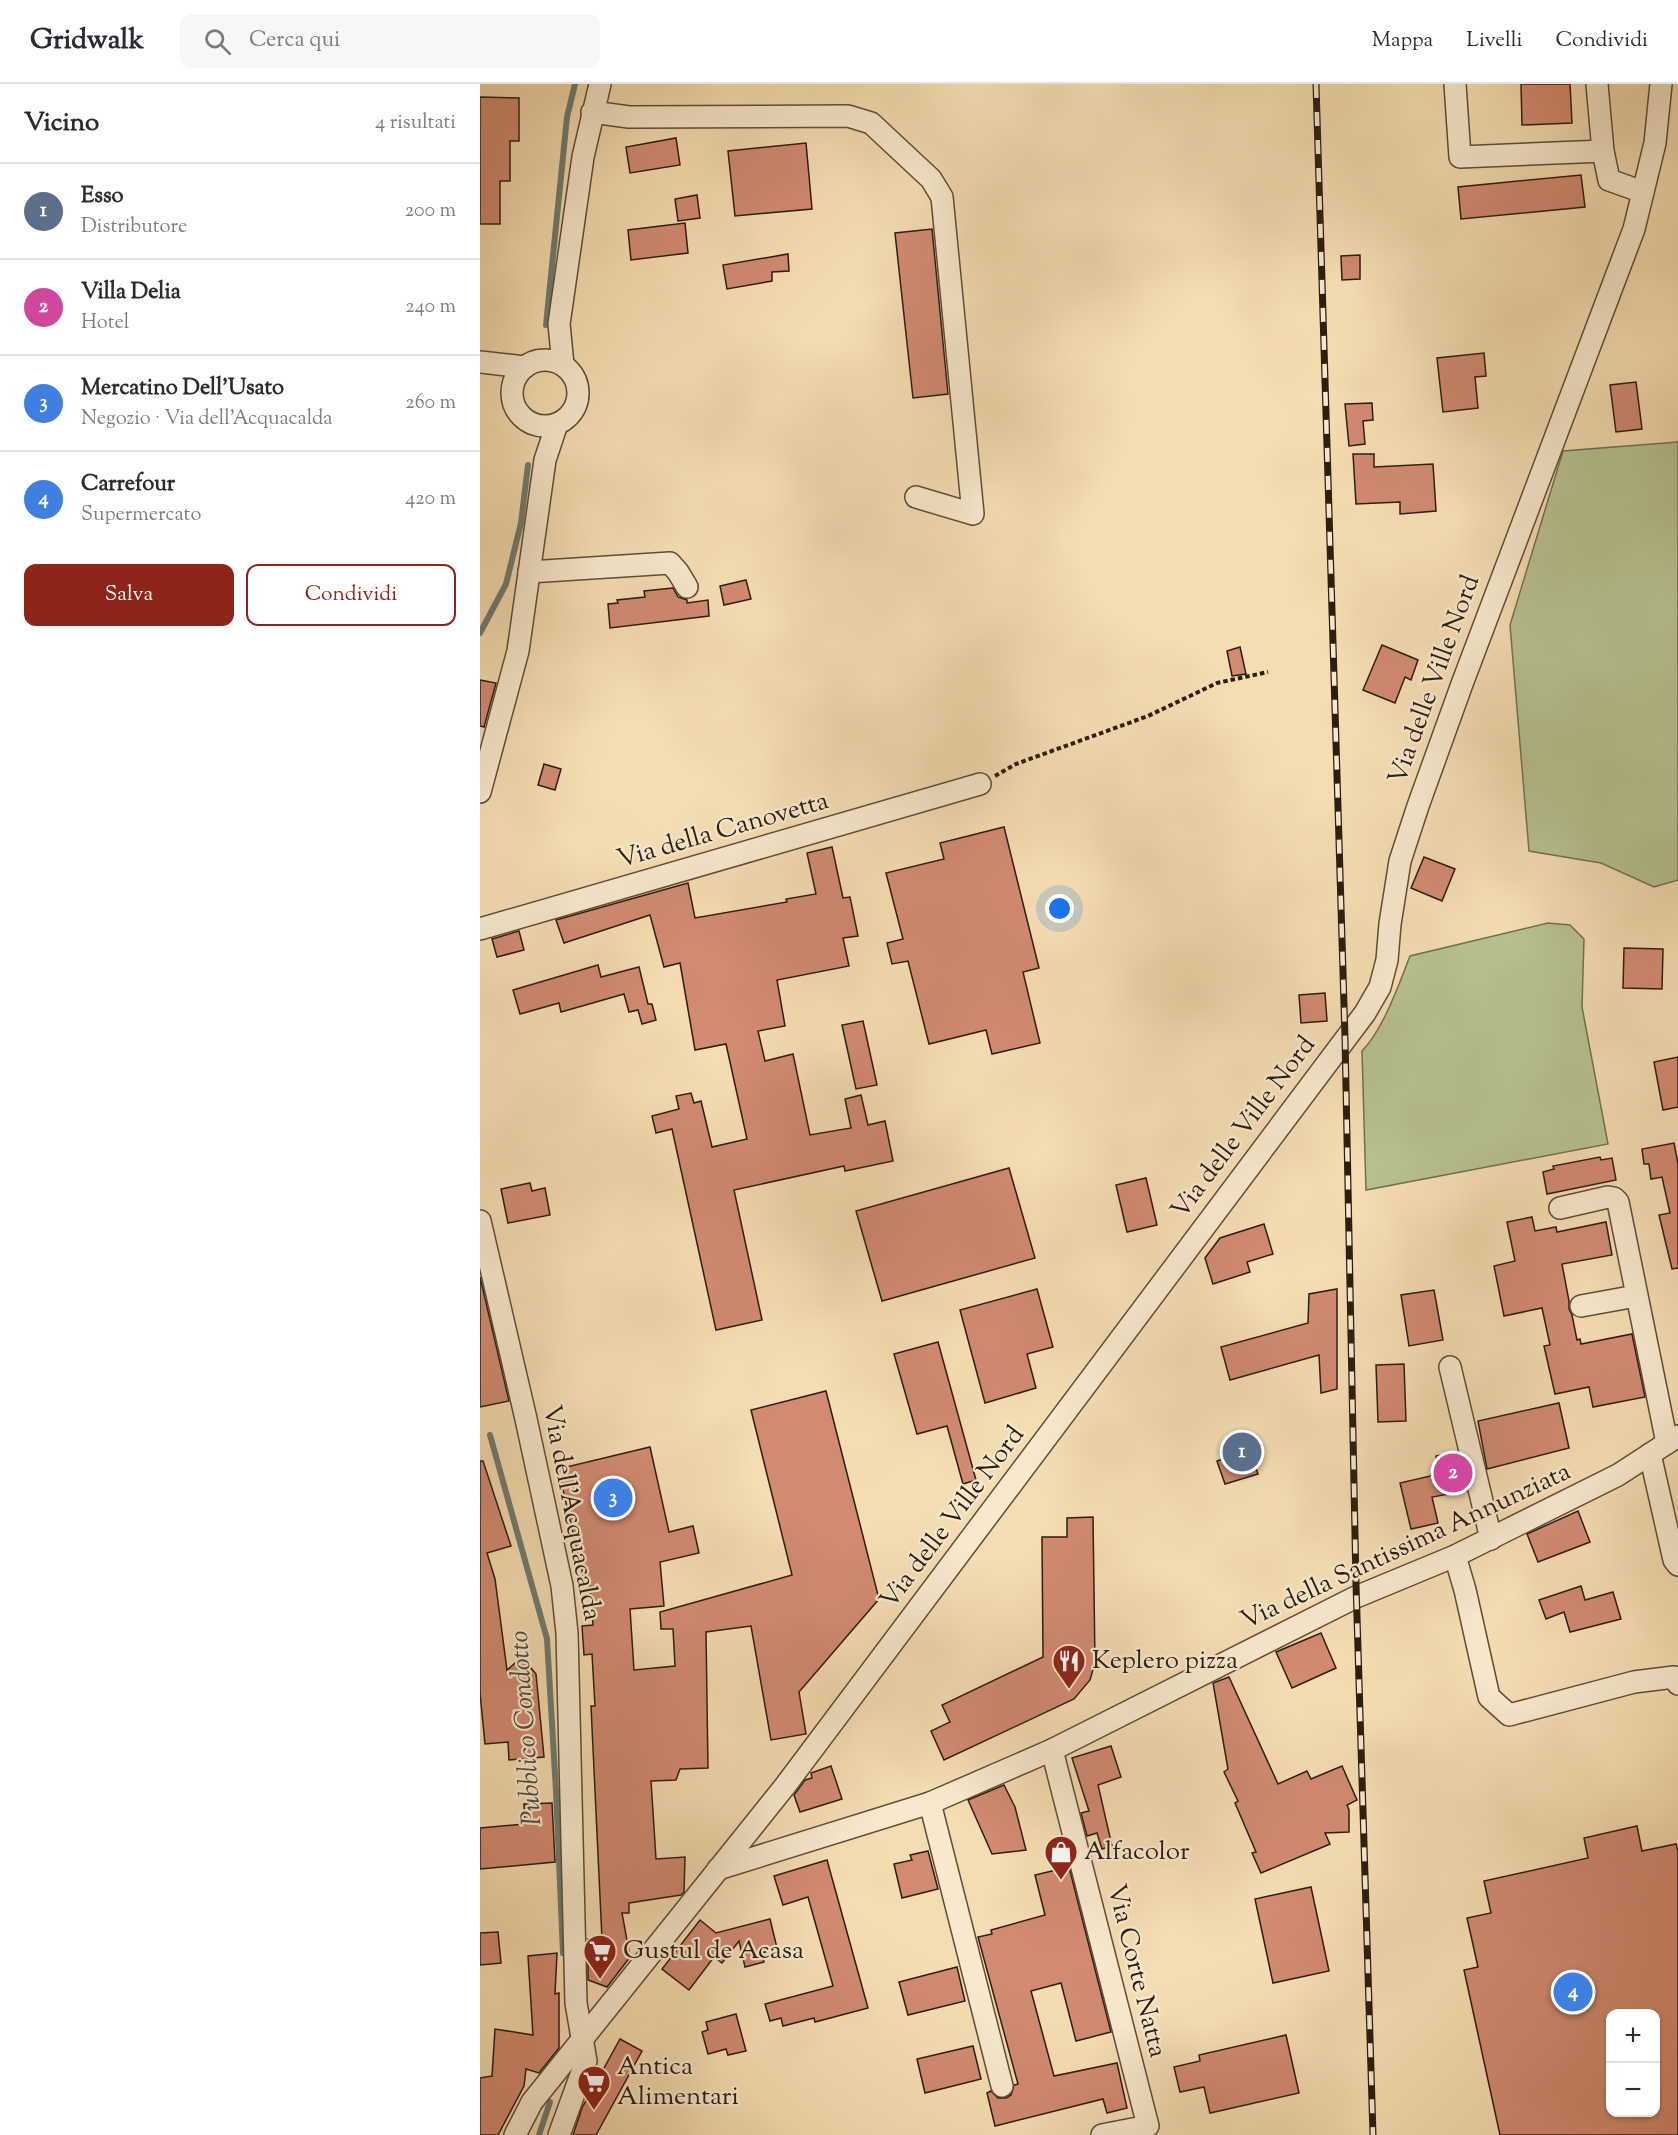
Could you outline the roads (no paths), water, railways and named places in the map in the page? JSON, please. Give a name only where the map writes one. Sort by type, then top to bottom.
[{"type":"street","points":[[563,365],[559,324],[583,157],[600,84]]},
{"type":"street","points":[[1455,84],[1460,157],[1603,151]]},
{"type":"street","points":[[1597,84],[1603,151],[1610,180],[1643,192]]},
{"type":"street","name":"Via delle Ville Nord","points":[[514,2135],[524,2115],[577,2045],[785,1786],[1365,1013],[1380,987],[1387,960],[1400,861],[1462,684],[1634,229],[1655,143],[1661,84]]},
{"type":"street","points":[[592,112],[629,117],[848,116],[871,123],[931,179],[942,197],[973,514],[916,497]]},
{"type":"street","points":[[545,460],[527,421],[516,409],[512,393],[513,383],[559,324]]},
{"type":"street","points":[[480,362],[528,365],[542,360],[553,361],[563,365],[571,372],[576,381],[578,399],[573,412],[566,419],[547,427],[536,426],[527,421]]},
{"type":"street","points":[[480,362],[512,393]]},
{"type":"street","points":[[480,792],[518,651],[545,460],[557,424]]},
{"type":"street","points":[[529,572],[670,563],[687,587]]},
{"type":"street","name":"Via della Canovetta","points":[[480,929],[980,784]]},
{"type":"street","points":[[1560,1208],[1608,1197],[1618,1202],[1668,1442]]},
{"type":"street","points":[[1630,1199],[1668,1442],[1674,1560],[1678,1565]]},
{"type":"street","name":"Via dell'Acquacalda","points":[[480,1221],[562,1586],[567,1633],[577,2045],[586,2061],[559,2135]]},
{"type":"street","points":[[1581,1306],[1636,1296]]},
{"type":"street","points":[[1450,1368],[1491,1539]]},
{"type":"street","name":"Via della Santissima Annunziata","points":[[718,1869],[930,1803],[1052,1750],[1356,1596],[1491,1539],[1618,1475],[1668,1442]]},
{"type":"street","points":[[1455,1556],[1465,1590],[1489,1698],[1509,1715],[1634,1682],[1674,1677],[1678,1684]]},
{"type":"street","name":"Via Corte Natta","points":[[1052,1750],[1148,2126],[1102,2135]]},
{"type":"street","points":[[930,1803],[1002,2086]]},
{"type":"waterway","name":"Pubblico Condotto","points":[[546,325],[567,117],[575,84]]},
{"type":"waterway","name":"Pubblico Condotto","points":[[480,633],[506,584],[521,523],[528,465]]},
{"type":"waterway","name":"Pubblico Condotto","points":[[490,1435],[547,1639],[563,1953]]},
{"type":"waterway","name":"Pubblico Condotto","points":[[539,2135],[550,2102]]},
{"type":"railway","points":[[1316,84],[1345,1038],[1356,1584],[1373,2135]]},
{"type":"place","name":"Esso","points":[[1242,1452]]},
{"type":"place","name":"Villa Delia","points":[[1453,1473]]},
{"type":"place","name":"Mercatino Dell'Usato","points":[[613,1498]]},
{"type":"place","name":"Keplero pizza","points":[[1069,1690]]},
{"type":"place","name":"Alfacolor","points":[[1061,1881]]},
{"type":"place","name":"Gustul de Acasa","points":[[600,1980]]},
{"type":"place","name":"Carrefour","points":[[1573,1992]]},
{"type":"place","name":"Antica Alimentari","points":[[594,2111]]}]
